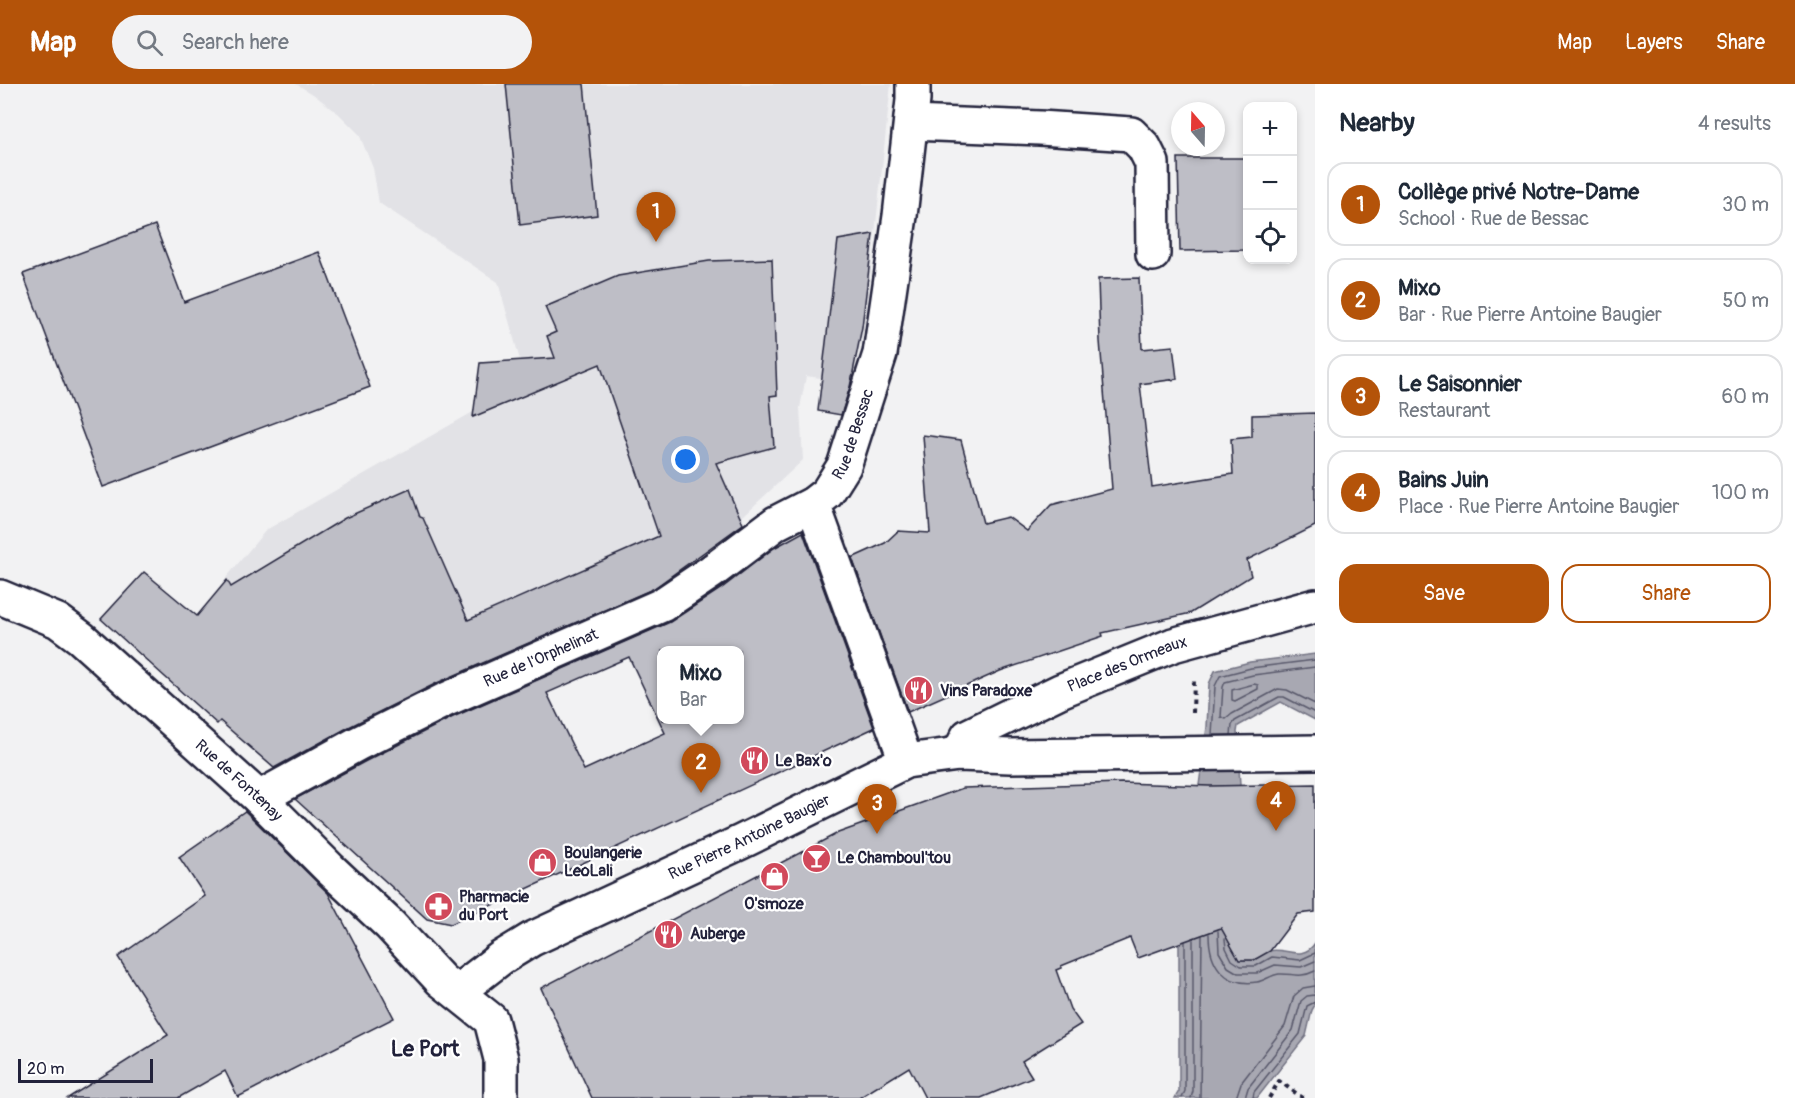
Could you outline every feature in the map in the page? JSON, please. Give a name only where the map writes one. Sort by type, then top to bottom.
[{"type":"street","name":"Rue de Bessac","points":[[813,504],[827,493],[844,466],[880,354],[900,216],[911,123],[913,84]]},
{"type":"street","points":[[911,123],[1131,134],[1144,147],[1152,163],[1153,254]]},
{"type":"street","points":[[813,504],[906,761]]},
{"type":"street","name":"Rue de l'Orphelinat","points":[[259,798],[357,744],[445,700],[662,605],[711,572],[776,523],[813,504]]},
{"type":"street","name":"Rue de Fontenay","points":[[0,597],[58,621],[81,638],[259,798],[390,925],[441,980],[491,1020],[501,1059],[501,1098]]},
{"type":"street","name":"Place des Ormeaux","points":[[959,754],[968,736],[1060,691],[1173,645],[1315,606]]},
{"type":"street","name":"Rue Pierre Antoine Baugier","points":[[457,993],[501,958],[532,939],[741,842],[906,761],[959,754],[1315,752]]},
{"type":"path","points":[[1269,1098],[1279,1081],[1303,1098]]},
{"type":"shaded area","points":[[296,84],[891,84],[865,326],[851,382],[806,376],[800,408],[803,460],[743,516],[744,527],[654,592],[427,693],[382,615],[252,614],[226,578],[266,530],[473,412],[483,413],[476,395],[480,363],[520,360],[498,282],[379,203],[373,168],[359,134],[339,114]]},
{"type":"water","points":[[1315,654],[1315,720],[1281,702],[1238,726],[1237,732],[1240,785],[1235,877],[1242,960],[1255,959],[1275,950],[1304,952],[1315,943],[1315,1005],[1306,1036],[1257,1098],[1175,1098],[1179,1091],[1179,943],[1207,727],[1209,684],[1215,671],[1250,662]]},
{"type":"building","points":[[506,84],[584,84],[597,215],[520,225]]},
{"type":"building","points":[[1178,158],[1243,158],[1243,250],[1180,251]]},
{"type":"building","points":[[155,225],[184,302],[319,252],[370,387],[103,487],[23,274]]},
{"type":"building","points":[[873,234],[862,327],[850,387],[841,415],[818,411],[838,240]]},
{"type":"building","points":[[772,259],[777,395],[770,396],[774,447],[716,463],[743,524],[653,589],[437,683],[274,768],[220,721],[217,724],[101,619],[144,572],[197,616],[227,580],[231,587],[345,518],[410,489],[420,517],[423,518],[468,620],[659,536],[600,364],[473,417],[480,363],[555,358],[547,336],[556,332],[545,307],[618,276],[709,261]]},
{"type":"building","points":[[1139,278],[1142,349],[1173,346],[1177,379],[1140,384],[1152,487],[1233,474],[1231,439],[1252,437],[1252,415],[1315,413],[1315,526],[1247,560],[1251,576],[1191,613],[1102,633],[1103,636],[1000,671],[908,712],[852,558],[885,543],[898,531],[930,533],[923,435],[961,440],[983,523],[1008,517],[1027,531],[1051,505],[1112,489],[1100,341],[1098,279]]},
{"type":"building","points":[[803,532],[874,728],[451,924],[427,919],[295,799],[453,717],[670,622],[722,588],[774,548]],"holes":[[[657,646],[744,646],[744,724],[661,724],[665,733],[584,770],[547,693],[629,657],[657,716]]]},
{"type":"building","points":[[1121,783],[1210,786],[1315,784],[1315,912],[1298,914],[1270,951],[1254,960],[1239,960],[1221,928],[1138,958],[1130,938],[1061,966],[1056,970],[1070,1009],[1081,1024],[1022,1061],[1032,1077],[981,1098],[925,1098],[909,1067],[859,1098],[592,1098],[541,988],[838,833],[963,788]]},
{"type":"building","points":[[245,811],[328,893],[394,1018],[238,1097],[225,1071],[178,1098],[68,1098],[168,1035],[118,957],[205,896],[179,857]]},
{"type":"place","name":"Collège privé Notre-Dame","points":[[656,242]]},
{"type":"place","name":"Vins Paradoxe","points":[[919,691]]},
{"type":"place","name":"Le Bax'o","points":[[754,761]]},
{"type":"place","name":"Mixo","points":[[701,793]]},
{"type":"place","name":"Bains Juin","points":[[1276,831]]},
{"type":"place","name":"Le Saisonnier","points":[[877,834]]},
{"type":"place","name":"Le Chamboul'tou","points":[[816,858]]},
{"type":"place","name":"Boulangerie LeoLali","points":[[543,862]]},
{"type":"place","name":"O'smoze","points":[[774,876]]},
{"type":"place","name":"Pharmacie du Port","points":[[438,906]]},
{"type":"place","name":"Auberge","points":[[669,934]]},
{"type":"district","name":"Le Port","points":[[425,1049]]}]
